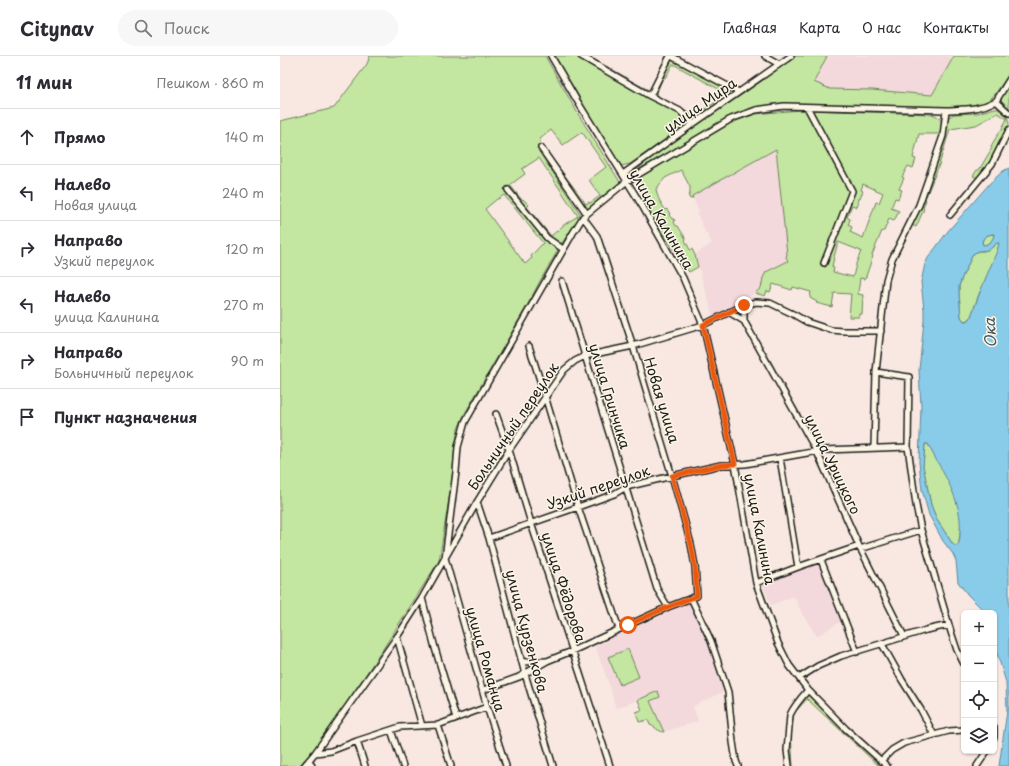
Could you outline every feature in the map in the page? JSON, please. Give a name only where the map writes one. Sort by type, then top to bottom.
[{"type":"street","name":"улица Калинина","points":[[551,56],[623,174],[683,278],[703,325],[735,464],[756,583],[778,643],[789,665],[808,690],[887,766]]},
{"type":"street","points":[[581,56],[650,96],[680,111],[693,124]]},
{"type":"street","points":[[650,96],[671,56],[739,92]]},
{"type":"street","points":[[765,56],[780,64]]},
{"type":"street","name":"улица Мира","points":[[623,174],[791,56]]},
{"type":"street","points":[[445,558],[458,447],[466,422],[563,249],[585,216],[627,181],[731,119],[756,110],[784,106],[946,110],[972,109],[985,106],[996,101],[1009,80]]},
{"type":"street","points":[[996,101],[1009,113]]},
{"type":"street","points":[[807,107],[852,191],[824,263]]},
{"type":"street","points":[[874,448],[876,372],[886,280],[892,259],[920,205],[943,136],[946,110]]},
{"type":"street","points":[[950,215],[992,164],[1009,130]]},
{"type":"street","name":"Новая улица","points":[[541,148],[597,236],[633,346],[691,544],[695,566],[697,596],[691,598]]},
{"type":"street","points":[[508,190],[547,238],[563,249]]},
{"type":"street","name":"улица Гринчика","points":[[562,281],[657,589],[668,607]]},
{"type":"street","name":"Больничный переулок","points":[[304,766],[315,753],[397,637],[422,598],[477,502],[509,450],[545,396],[569,365],[585,356],[633,346],[703,325],[744,305],[756,302],[770,303],[807,322],[831,330],[881,331]]},
{"type":"street","points":[[744,305],[744,321]]},
{"type":"street","name":"улица Урицкого","points":[[729,312],[744,321],[817,452],[860,548],[904,636]]},
{"type":"street","points":[[529,346],[578,507],[620,629]]},
{"type":"street","points":[[876,372],[909,377],[908,446],[914,493],[921,530],[956,650],[961,659]]},
{"type":"street","name":"улица Фёдорова","points":[[496,414],[509,450],[531,523],[610,766]]},
{"type":"street","name":"Узкий переулок","points":[[489,538],[614,494],[626,487],[721,465],[745,464],[824,450],[908,446]]},
{"type":"street","points":[[780,458],[798,567]]},
{"type":"street","name":"улица Курзенкова","points":[[477,502],[489,538],[525,674],[553,766]]},
{"type":"street","points":[[756,583],[798,567],[921,530]]},
{"type":"street","name":"улица Романца","points":[[445,558],[487,706],[506,766]]},
{"type":"street","points":[[821,560],[857,652]]},
{"type":"street","points":[[422,598],[456,718]]},
{"type":"street","points":[[483,690],[520,677],[547,660],[572,651],[691,598],[711,641],[728,692],[734,748],[738,766]]},
{"type":"street","points":[[799,678],[818,666],[841,656],[904,636],[949,625]]},
{"type":"street","points":[[397,637],[422,726]]},
{"type":"street","points":[[882,644],[902,680],[922,710],[934,735]]},
{"type":"street","points":[[522,662],[547,660]]},
{"type":"street","points":[[789,766],[788,750],[790,715],[795,706],[808,690]]},
{"type":"street","points":[[315,753],[330,751],[400,727],[438,725],[487,706]]},
{"type":"street","points":[[438,725],[451,766]]},
{"type":"street","points":[[392,730],[403,766]]},
{"type":"street","points":[[881,761],[892,750],[904,743],[949,731],[961,730]]},
{"type":"street","points":[[357,741],[365,766]]},
{"type":"street","points":[[977,766],[985,754]]},
{"type":"street","points":[[309,760],[312,766]]},
{"type":"shaded area","points":[[827,56],[954,56],[932,95],[872,90],[830,89],[814,83]]},
{"type":"shaded area","points":[[776,149],[787,254],[786,257],[788,261],[763,278],[760,288],[755,293],[713,316],[695,255],[712,243],[706,234],[697,213],[699,212],[692,196]]},
{"type":"shaded area","points":[[817,563],[822,565],[843,620],[817,636],[803,615],[794,596],[771,605],[762,583]]},
{"type":"shaded area","points":[[689,603],[710,649],[721,679],[723,692],[693,706],[698,721],[664,732],[650,701],[658,691],[616,709],[609,684],[595,646]]},
{"type":"green space","points":[[370,56],[545,56],[620,182],[586,210],[544,154],[542,156],[581,215],[562,243],[559,244],[558,250],[464,415],[458,429],[452,480],[439,561],[383,649],[318,745],[299,766],[280,766],[280,121],[334,108],[367,64]],"holes":[[[551,130],[563,145],[582,132],[606,167],[589,180],[600,196],[590,203],[589,202],[586,204],[540,142],[540,139]],[[539,158],[578,216],[565,224],[551,236],[527,207],[529,205],[523,199],[522,200],[510,185],[525,174],[522,169]],[[504,195],[543,243],[531,256],[532,258],[525,264],[485,209]]]},
{"type":"green space","points":[[555,56],[588,56],[651,91],[670,59],[673,59],[728,89],[730,93],[728,97],[630,164],[619,165]],"holes":[[[673,64],[724,92],[722,98],[696,115],[693,115],[656,95],[663,77],[665,78]]]},
{"type":"green space","points":[[795,56],[827,56],[814,82],[830,89],[872,90],[932,95],[954,56],[1009,56],[1009,73],[989,101],[980,105],[959,108],[779,104],[758,107],[740,112],[636,170],[680,136]]},
{"type":"green space","points":[[1009,85],[1009,111],[1002,104],[1001,99]]},
{"type":"green space","points":[[995,108],[1005,115],[1008,119],[1009,125],[991,162],[978,178],[973,176],[977,170],[979,170],[992,148],[991,146],[1000,131],[1003,129],[1002,128],[1007,119],[998,113],[976,125],[950,129],[939,165],[925,199],[924,209],[916,227],[912,225],[946,121],[954,114],[977,113]]},
{"type":"green space","points":[[803,110],[930,114],[937,116],[941,121],[941,134],[919,134],[913,158],[916,159],[913,168],[908,166],[902,177],[904,178],[899,189],[902,190],[898,199],[895,198],[891,208],[899,211],[894,221],[889,219],[884,231],[882,231],[872,255],[873,256],[865,279],[860,278],[858,294],[863,295],[862,314],[859,314],[859,317],[849,317],[851,294],[834,293],[832,307],[816,303],[817,302],[810,298],[811,292],[793,287],[792,290],[773,284],[770,292],[767,291],[765,296],[755,293],[761,288],[766,272],[788,261],[786,257],[787,254],[776,149],[692,196],[693,198],[690,199],[688,195],[690,194],[690,187],[681,170],[665,178],[656,189],[658,197],[665,210],[667,209],[670,214],[669,215],[672,219],[674,219],[676,226],[678,226],[686,239],[685,240],[690,250],[692,249],[695,255],[698,267],[689,272],[646,208],[651,205],[637,185],[640,177],[732,122],[755,114]],"holes":[[[863,184],[883,193],[879,203],[876,202],[863,238],[850,232],[852,227],[848,225],[850,219],[847,217],[852,205],[857,207],[859,202],[857,202],[858,199],[860,199],[863,191],[861,190]],[[838,242],[861,251],[853,277],[833,272],[834,268],[832,267]]]},
{"type":"green space","points":[[994,234],[989,243],[984,245],[982,244],[983,239],[988,235]]},
{"type":"green space","points":[[999,243],[994,260],[980,291],[970,319],[965,321],[961,317],[959,293],[959,286],[963,275],[973,254],[978,251],[984,251]]},
{"type":"green space","points":[[925,444],[928,444],[957,499],[961,519],[959,544],[956,547],[937,520],[931,505],[923,466]]},
{"type":"green space","points":[[628,649],[639,677],[620,685],[608,657]]},
{"type":"green space","points":[[658,691],[660,697],[650,701],[664,732],[650,725],[648,720],[639,722],[636,712],[642,710],[638,700]]},
{"type":"green space","points":[[807,694],[843,730],[884,766],[879,766],[807,699],[794,713],[791,733],[793,766],[791,766],[789,746],[793,713]]},
{"type":"water","name":"Ока","points":[[1009,168],[1009,766],[999,766],[1007,711],[1006,682],[997,654],[997,610],[983,610],[958,582],[956,561],[953,554],[943,541],[929,515],[922,490],[919,462],[921,406],[919,370],[924,321],[921,282],[925,264],[948,231],[991,182],[1003,171]],"holes":[[[994,234],[992,240],[983,245],[982,242],[984,238]],[[999,243],[997,251],[970,319],[964,321],[961,317],[959,293],[959,286],[963,275],[973,254],[978,251],[989,250]],[[925,444],[928,444],[955,498],[960,521],[960,537],[956,547],[937,520],[931,505],[923,466]]]},
{"type":"route","points":[[628,625],[697,596],[695,566],[691,544],[672,476],[721,465],[735,464],[703,325],[744,305]]}]
